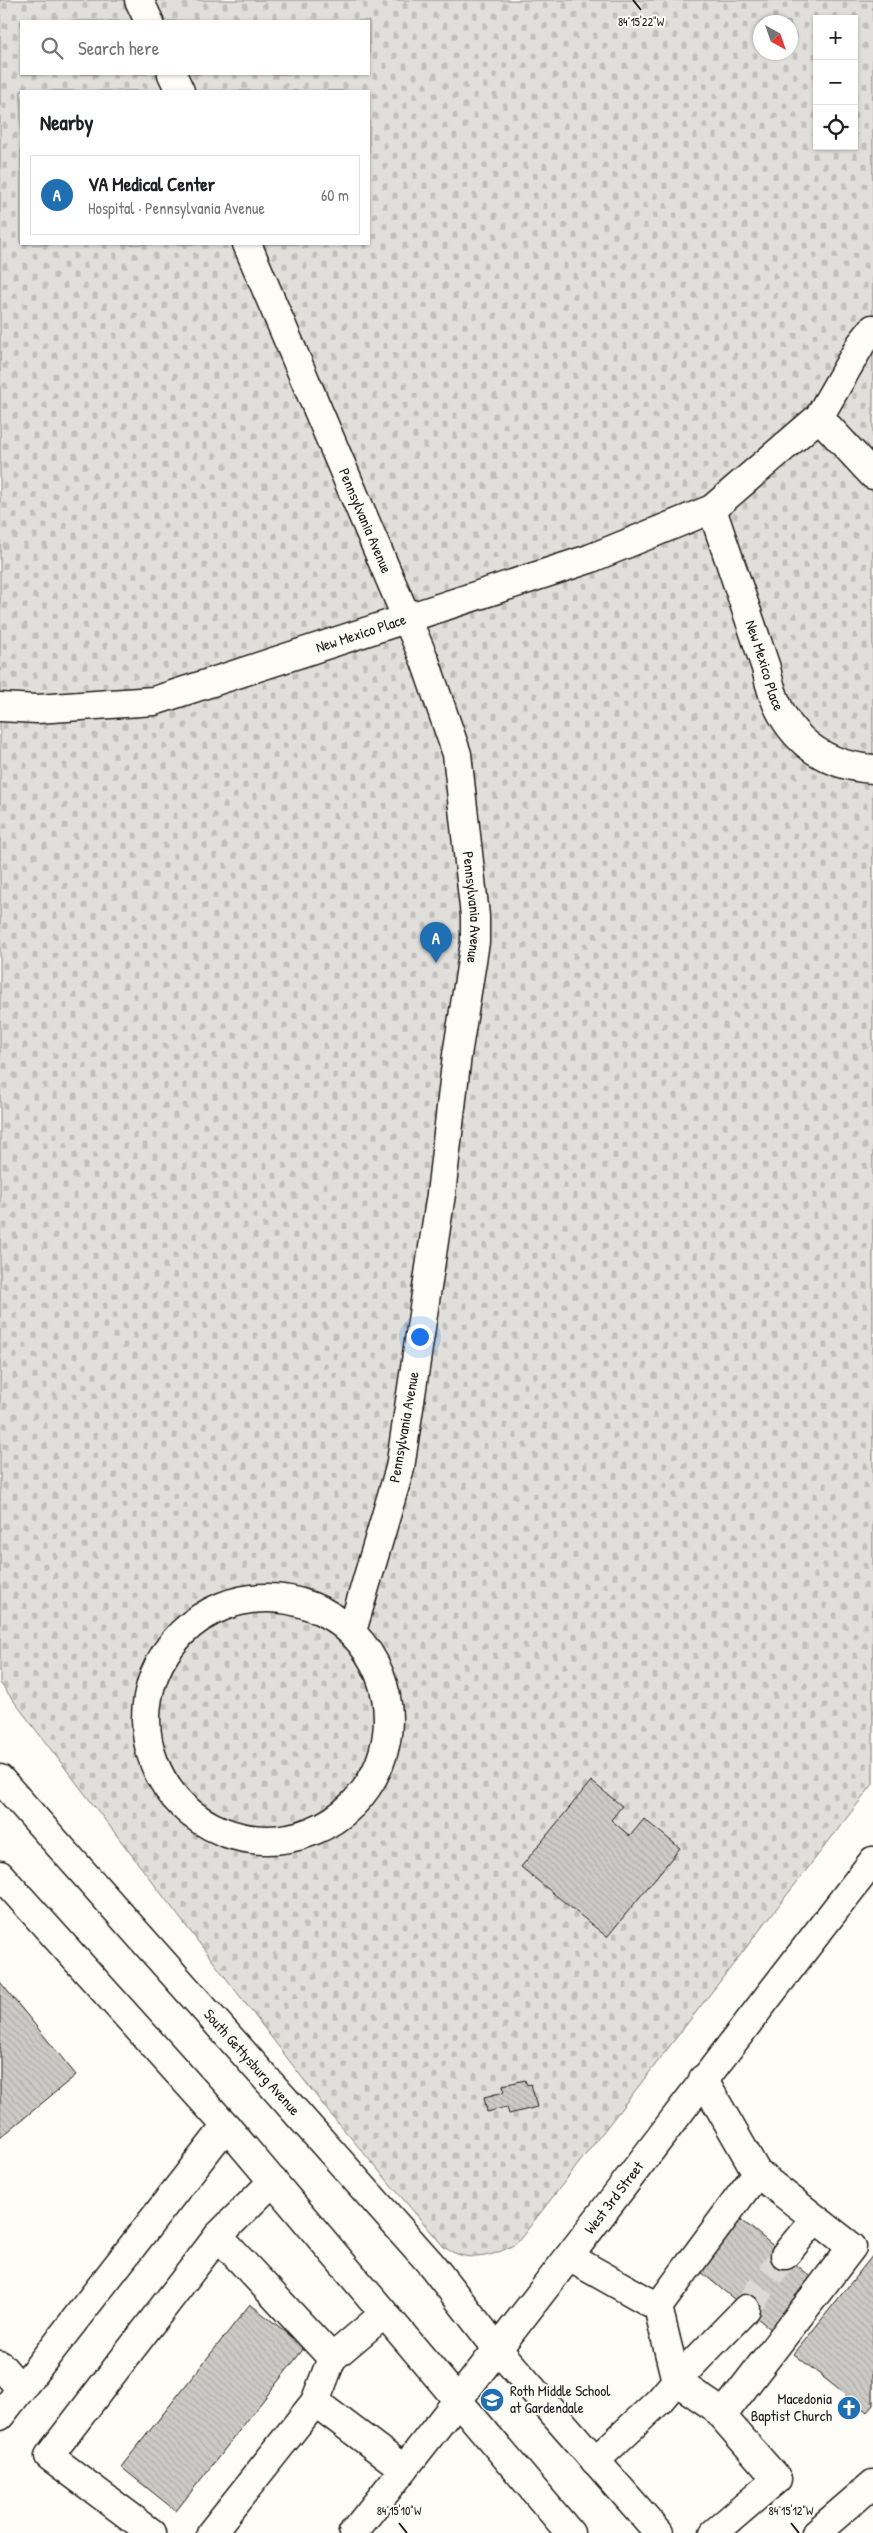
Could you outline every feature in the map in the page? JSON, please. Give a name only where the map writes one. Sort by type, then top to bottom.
[{"type":"street","points":[[139,0],[149,20]]},
{"type":"street","points":[[172,75],[180,90]]},
{"type":"street","name":"Pennsylvania Avenue","points":[[247,245],[426,661],[457,754],[472,877],[475,942],[400,1468],[352,1631]]},
{"type":"street","name":"New Mexico Place","points":[[0,707],[37,709],[154,701],[589,559],[712,509],[819,417],[862,344],[873,329]]},
{"type":"street","points":[[819,417],[873,475]]},
{"type":"street","name":"New Mexico Place","points":[[712,509],[766,668],[770,688],[785,721],[813,750],[831,760],[850,767],[873,769]]},
{"type":"street","points":[[278,1597],[318,1608],[352,1631],[374,1660],[384,1686],[387,1695],[389,1731],[378,1771],[354,1804],[321,1828],[282,1840],[242,1838],[204,1824],[173,1797],[152,1762],[145,1721],[151,1681],[171,1645],[200,1617],[238,1600],[278,1597]]},
{"type":"street","name":"South Gettysburg Avenue","points":[[0,1779],[424,2257],[499,2351],[659,2533]]},
{"type":"street","name":"West 3rd Street","points":[[353,2533],[499,2351],[703,2079],[872,1865]]},
{"type":"street","points":[[0,1875],[226,2126],[570,2533]]},
{"type":"street","points":[[703,2079],[757,2173],[852,2247],[722,2416]]},
{"type":"street","points":[[0,2416],[226,2126]]},
{"type":"street","points":[[658,2307],[757,2173]]},
{"type":"street","points":[[152,2533],[49,2456],[218,2236],[273,2181]]},
{"type":"street","points":[[785,2255],[815,2219]]},
{"type":"street","points":[[218,2236],[332,2358]]},
{"type":"street","points":[[569,2257],[658,2307],[676,2381],[714,2407],[777,2479],[714,2533]]},
{"type":"street","points":[[595,2461],[659,2401],[746,2309]]},
{"type":"street","points":[[211,2533],[315,2402],[332,2358],[384,2314]]},
{"type":"street","points":[[0,2365],[21,2389]]},
{"type":"street","points":[[315,2402],[404,2469]]},
{"type":"street","points":[[816,2533],[873,2484]]},
{"type":"green space","points":[[0,0],[873,0],[873,1784],[517,2243],[499,2252],[480,2257],[462,2256],[444,2247],[327,2110],[0,1683]]},
{"type":"building","points":[[591,1781],[622,1806],[611,1820],[630,1836],[644,1819],[680,1848],[607,1937],[521,1867]]},
{"type":"building","points":[[0,1982],[76,2075],[0,2138]]},
{"type":"building","points":[[525,2080],[527,2085],[531,2084],[537,2107],[509,2114],[507,2107],[487,2112],[484,2097],[504,2092],[503,2085]]},
{"type":"building","points":[[738,2217],[815,2280],[773,2331],[696,2268]]},
{"type":"building","points":[[873,2255],[873,2405],[867,2412],[794,2354]]},
{"type":"building","points":[[250,2304],[305,2347],[176,2511],[121,2467]]},
{"type":"tunnel","points":[[746,2309],[785,2255]]},
{"type":"place","name":"VA Medical Center","points":[[436,963]]},
{"type":"place","name":"Roth Middle School at Gardendale","points":[[492,2400]]},
{"type":"place","name":"Macedonia Baptist Church","points":[[849,2408]]}]
